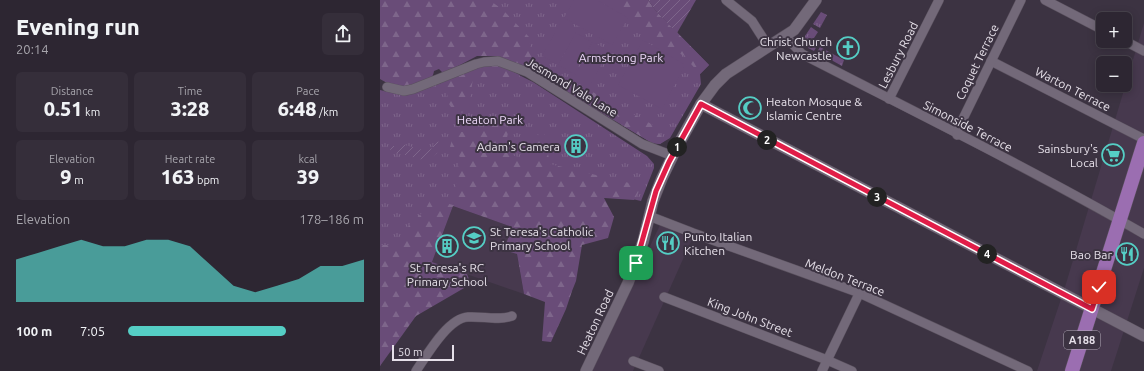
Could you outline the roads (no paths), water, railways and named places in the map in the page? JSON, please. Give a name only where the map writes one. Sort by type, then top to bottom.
[{"type":"main road","name":"A188","points":[[1072,371],[1144,143]]},
{"type":"street","points":[[726,0],[755,24],[768,46]]},
{"type":"street","points":[[785,36],[797,26],[816,0]]},
{"type":"street","name":"Lesbury Road","points":[[889,99],[939,0]]},
{"type":"street","name":"Coquet Terrace","points":[[957,134],[958,129],[1021,0]]},
{"type":"street","points":[[1046,0],[1096,26]]},
{"type":"street","name":"Heaton Road","points":[[586,371],[628,283],[643,242],[656,191],[701,104],[715,85],[726,74],[785,36]]},
{"type":"street","name":"Simonside Terrace","points":[[785,36],[802,54],[957,134],[1144,234]]},
{"type":"street","points":[[1132,45],[1144,51]]},
{"type":"street","name":"Jesmond Vale Lane","points":[[388,88],[404,91],[413,89],[476,64],[498,61],[527,72],[642,144],[673,156]]},
{"type":"street","name":"Warton Terrace","points":[[991,61],[1144,139]]},
{"type":"street","points":[[701,104],[1144,336]]},
{"type":"street","name":"Meldon Terrace","points":[[649,216],[859,294],[1028,371]]},
{"type":"street","points":[[822,371],[859,294]]},
{"type":"street","name":"King John Street","points":[[664,297],[852,371]]},
{"type":"street","points":[[416,371],[448,328],[455,321],[468,317],[500,318],[512,316]]},
{"type":"street","points":[[633,361],[659,371]]},
{"type":"place","name":"Christ Church Newcastle","points":[[848,48]]},
{"type":"place","name":"Heaton Mosque & Islamic Centre","points":[[750,108]]},
{"type":"place","name":"Adam's Camera","points":[[576,146]]},
{"type":"place","name":"Sainsbury's Local","points":[[1113,155]]},
{"type":"place","name":"St Teresa's Catholic Primary School","points":[[474,238]]},
{"type":"place","name":"Punto Italian Kitchen","points":[[668,243]]},
{"type":"place","name":"St Teresa's RC Primary School","points":[[447,246]]},
{"type":"place","name":"Bao Bar","points":[[1127,254]]},
{"type":"park label","name":"Armstrong Park","points":[[621,57]]},
{"type":"park label","name":"Heaton Park","points":[[490,119]]}]
